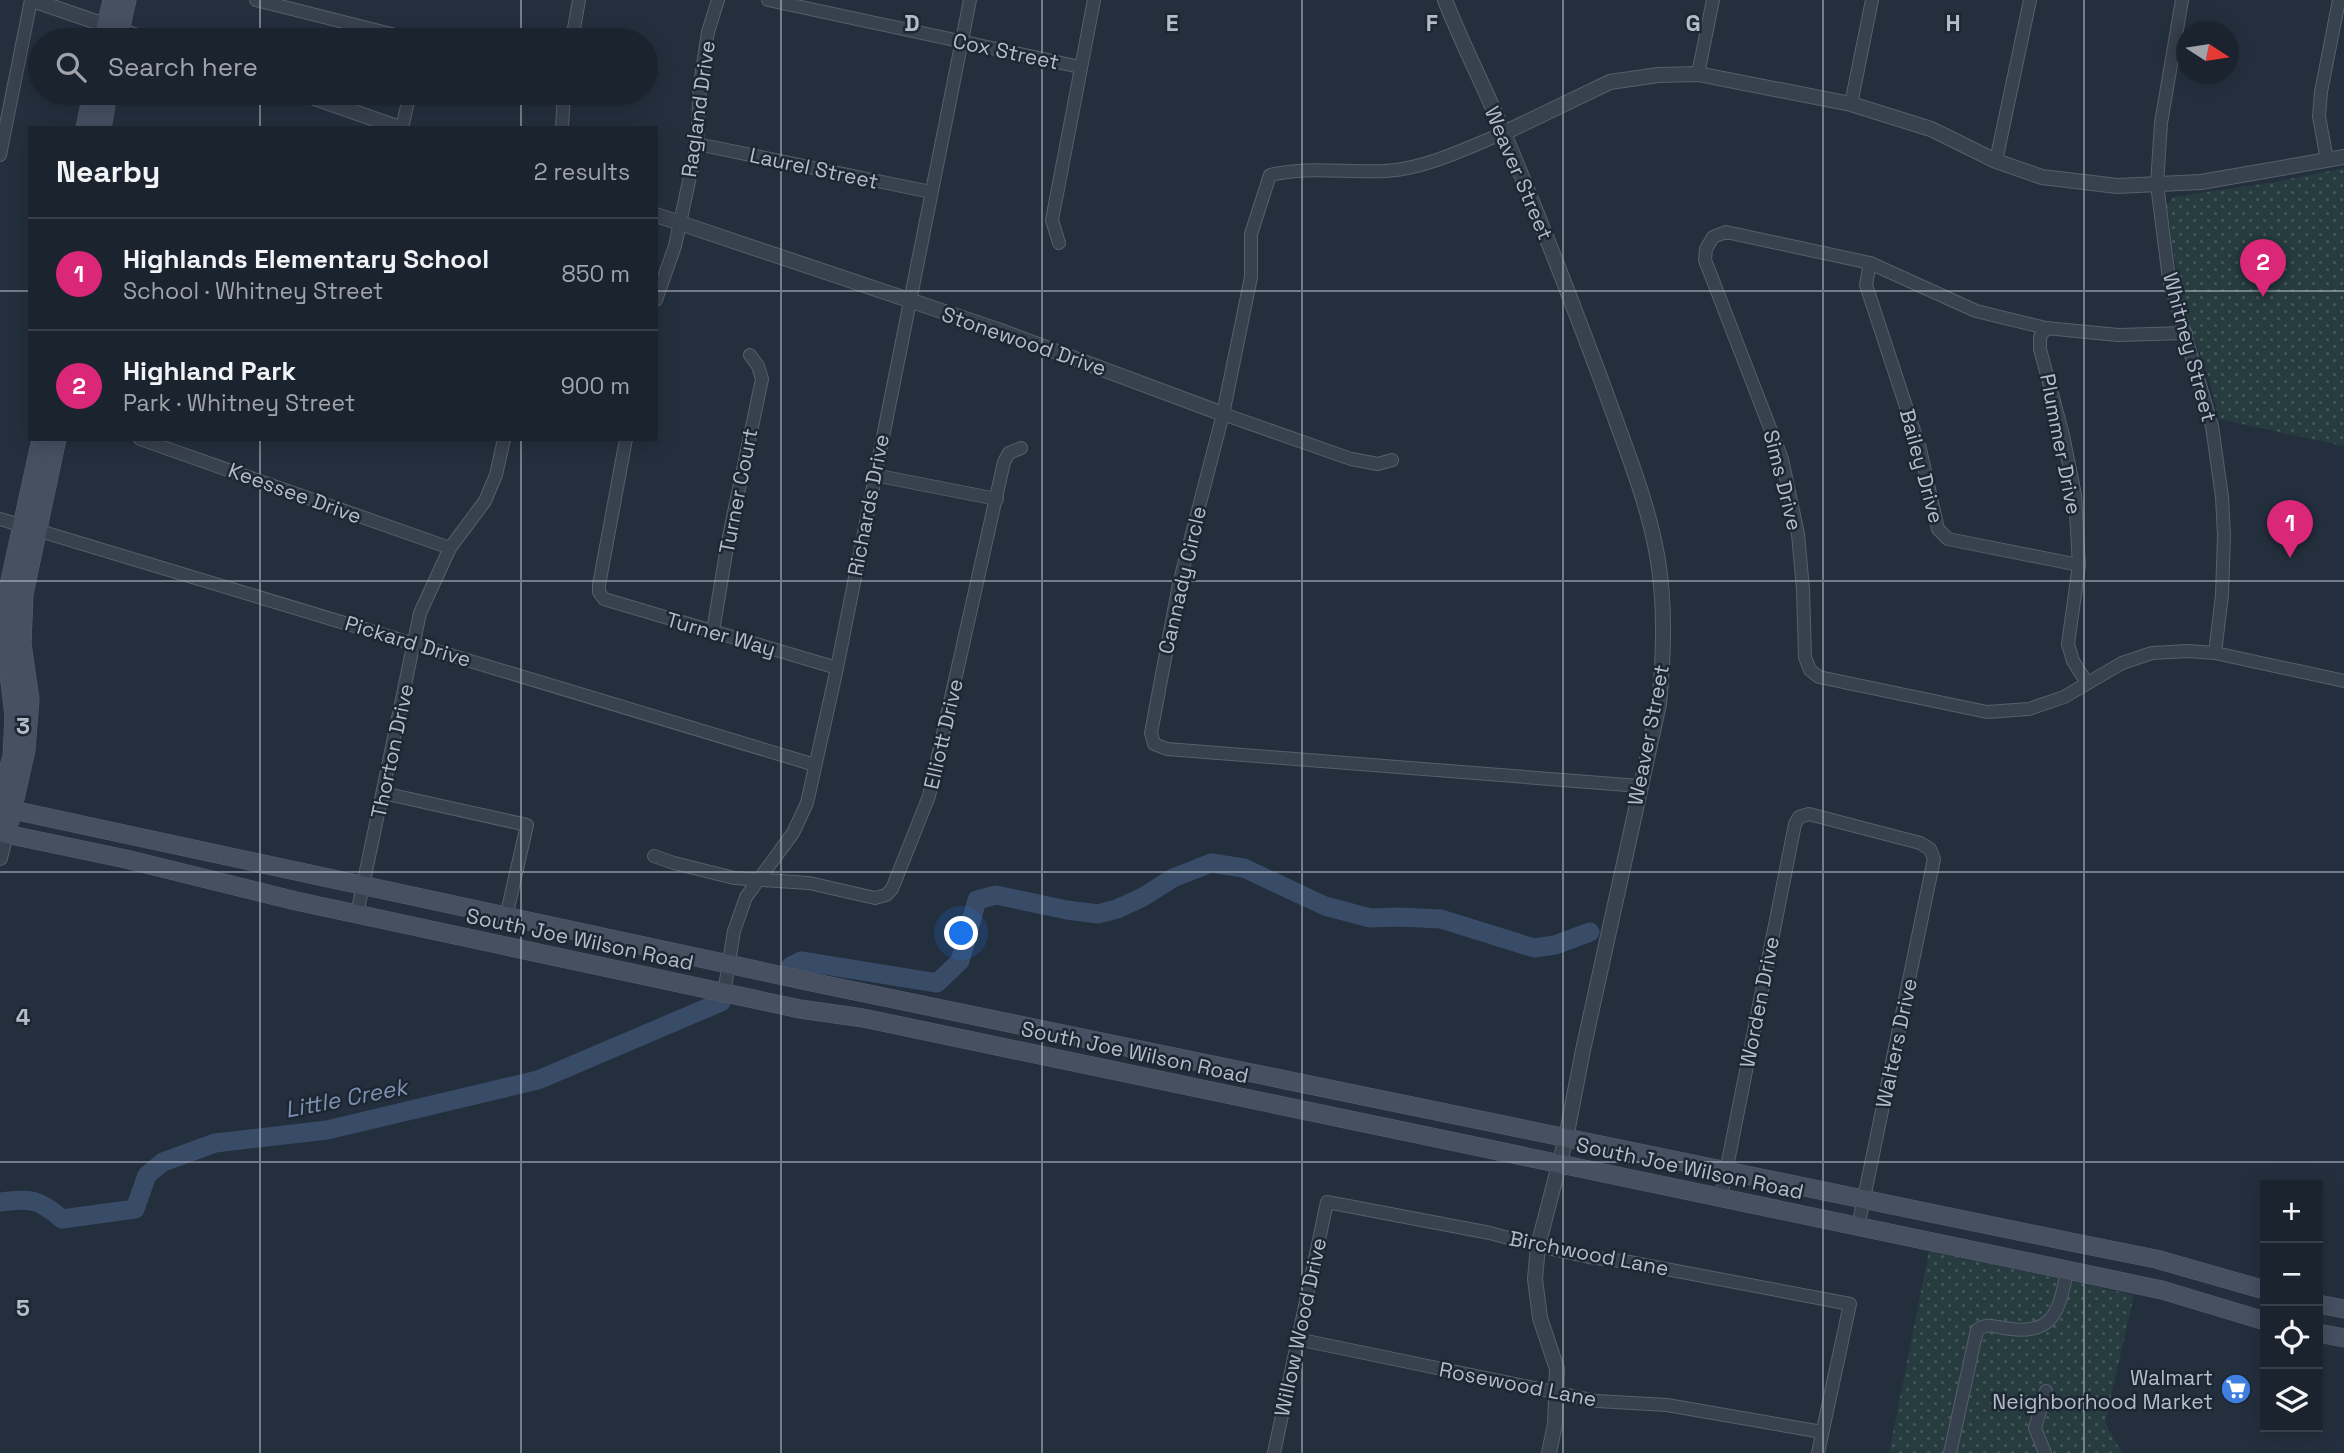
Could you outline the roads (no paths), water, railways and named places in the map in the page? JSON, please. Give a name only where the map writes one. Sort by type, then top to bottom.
[{"type":"main road","points":[[111,0],[112,28]]},
{"type":"main road","points":[[115,28],[127,0]]},
{"type":"main road","points":[[85,126],[90,105]]},
{"type":"main road","points":[[102,126],[106,105]]},
{"type":"main road","points":[[30,527],[41,441]]},
{"type":"main road","points":[[3,829],[14,716],[5,641],[7,594],[56,441]]},
{"type":"main road","name":"South Joe Wilson Road","points":[[4,808],[730,964],[2156,1259],[2260,1289]]},
{"type":"main road","name":"South Joe Wilson Road","points":[[3,829],[357,914],[724,993],[800,1009],[863,1018],[2162,1290],[2260,1319]]},
{"type":"main road","points":[[2323,1305],[2344,1310]]},
{"type":"main road","points":[[2323,1334],[2344,1338]]},
{"type":"street","points":[[0,155],[31,0],[98,28]]},
{"type":"street","points":[[256,0],[367,28]]},
{"type":"street","points":[[574,28],[579,0]]},
{"type":"street","name":"Ragland Drive","points":[[658,294],[675,246],[697,144],[700,84],[708,32],[718,0]]},
{"type":"street","name":"Cox Street","points":[[768,0],[1080,67]]},
{"type":"street","name":"Richards Drive","points":[[724,993],[734,931],[746,897],[793,833],[807,803],[837,668],[970,0]]},
{"type":"street","points":[[1059,243],[1052,220],[1094,0]]},
{"type":"street","name":"Weaver Street","points":[[1445,0],[1466,53],[1504,133],[1566,284],[1646,504],[1658,556],[1662,593],[1663,656],[1658,704],[1566,1138],[1538,1247],[1535,1279],[1540,1318],[1557,1369],[1558,1393],[1549,1453]]},
{"type":"street","points":[[1698,75],[1713,0]]},
{"type":"street","points":[[1852,104],[1872,0]]},
{"type":"street","points":[[1996,161],[2030,0]]},
{"type":"street","name":"Whitney Street","points":[[2182,0],[2161,123],[2157,184],[2169,279],[2212,426],[2222,497],[2222,595],[2215,653]]},
{"type":"street","points":[[2327,160],[2319,116],[2321,92],[2339,0]]},
{"type":"street","points":[[1504,133],[1610,82],[1658,75],[1698,75],[1852,104],[1931,129],[1996,161],[2042,177],[2117,186],[2201,182],[2344,157]]},
{"type":"street","points":[[335,105],[395,126]]},
{"type":"street","points":[[402,126],[407,105]]},
{"type":"street","points":[[562,126],[563,105]]},
{"type":"street","name":"Cannady Circle","points":[[1504,133],[1418,166],[1386,171],[1336,170],[1270,175],[1251,234],[1251,277],[1223,414],[1179,584],[1151,725],[1154,744],[1167,750],[1640,786]]},
{"type":"street","name":"Laurel Street","points":[[697,144],[931,192]]},
{"type":"street","name":"Stonewood Drive","points":[[658,216],[908,302],[998,330],[1351,459],[1378,464],[1392,460]]},
{"type":"street","name":"Sims Drive","points":[[2186,333],[2118,335],[2046,328],[1976,311],[1870,263],[1726,232],[1713,237],[1706,249],[1705,260],[1782,459],[1798,534],[1805,657],[1808,666],[1819,677],[1987,712],[2029,709],[2064,697],[2122,663],[2152,653],[2215,653],[2344,681]]},
{"type":"street","name":"Bailey Drive","points":[[1870,263],[1866,285],[1920,449],[1938,529],[1948,539],[2079,565]]},
{"type":"street","name":"Plummer Drive","points":[[2046,328],[2040,337],[2040,349],[2063,435],[2075,495],[2079,565],[2068,644],[2073,661],[2087,683]]},
{"type":"street","name":"Turner Court","points":[[713,631],[728,541],[762,379],[758,366],[750,355]]},
{"type":"street","name":"Keessee Drive","points":[[146,441],[450,548]]},
{"type":"street","name":"Thorton Drive","points":[[357,914],[420,613],[450,548],[485,501],[496,475],[504,441]]},
{"type":"street","name":"Turner Way","points":[[626,441],[599,585],[599,592],[604,599],[837,668]]},
{"type":"street","name":"Elliott Drive","points":[[654,856],[734,878],[809,883],[874,898],[886,895],[892,889],[929,796],[1004,462],[1009,453],[1021,448]]},
{"type":"street","points":[[874,475],[997,499]]},
{"type":"street","name":"Pickard Drive","points":[[0,519],[815,765]]},
{"type":"street","points":[[383,793],[527,825],[506,917]]},
{"type":"street","name":"Walters Drive","points":[[1809,814],[1920,843],[1930,849],[1934,859],[1858,1227]]},
{"type":"street","name":"Worden Drive","points":[[1721,1197],[1795,824],[1799,817],[1809,814]]},
{"type":"street","points":[[0,858],[3,829]]},
{"type":"street","name":"Birchwood Lane","points":[[1327,1202],[1490,1233],[1538,1247],[1850,1304],[1822,1432]]},
{"type":"street","name":"Willow Wood Drive","points":[[1274,1453],[1327,1202]]},
{"type":"street","points":[[1951,1453],[1978,1330],[1987,1325],[2020,1331],[2037,1327],[2053,1317],[2060,1306],[2067,1271]]},
{"type":"street","name":"Rosewood Lane","points":[[1297,1339],[1597,1401],[1667,1405],[1822,1432]]},
{"type":"street","points":[[2045,1453],[2035,1428],[2046,1391]]},
{"type":"street","points":[[1818,1453],[1822,1432]]},
{"type":"waterway","name":"Little Creek","points":[[791,966],[801,961],[937,983],[960,961],[977,900],[996,895],[1098,914],[1117,909],[1173,878],[1211,863],[1244,868],[1325,906],[1370,918],[1441,919],[1534,948],[1555,945],[1590,932]]},
{"type":"waterway","name":"Little Creek","points":[[0,1202],[34,1202],[47,1207],[62,1219],[135,1209],[147,1175],[163,1162],[215,1143],[327,1130],[538,1080],[721,1002]]},
{"type":"place","name":"Highland Park","points":[[2263,297]]},
{"type":"place","name":"Highlands Elementary School","points":[[2290,558]]},
{"type":"place","name":"Walmart Neighborhood Market","points":[[2236,1389]]}]
